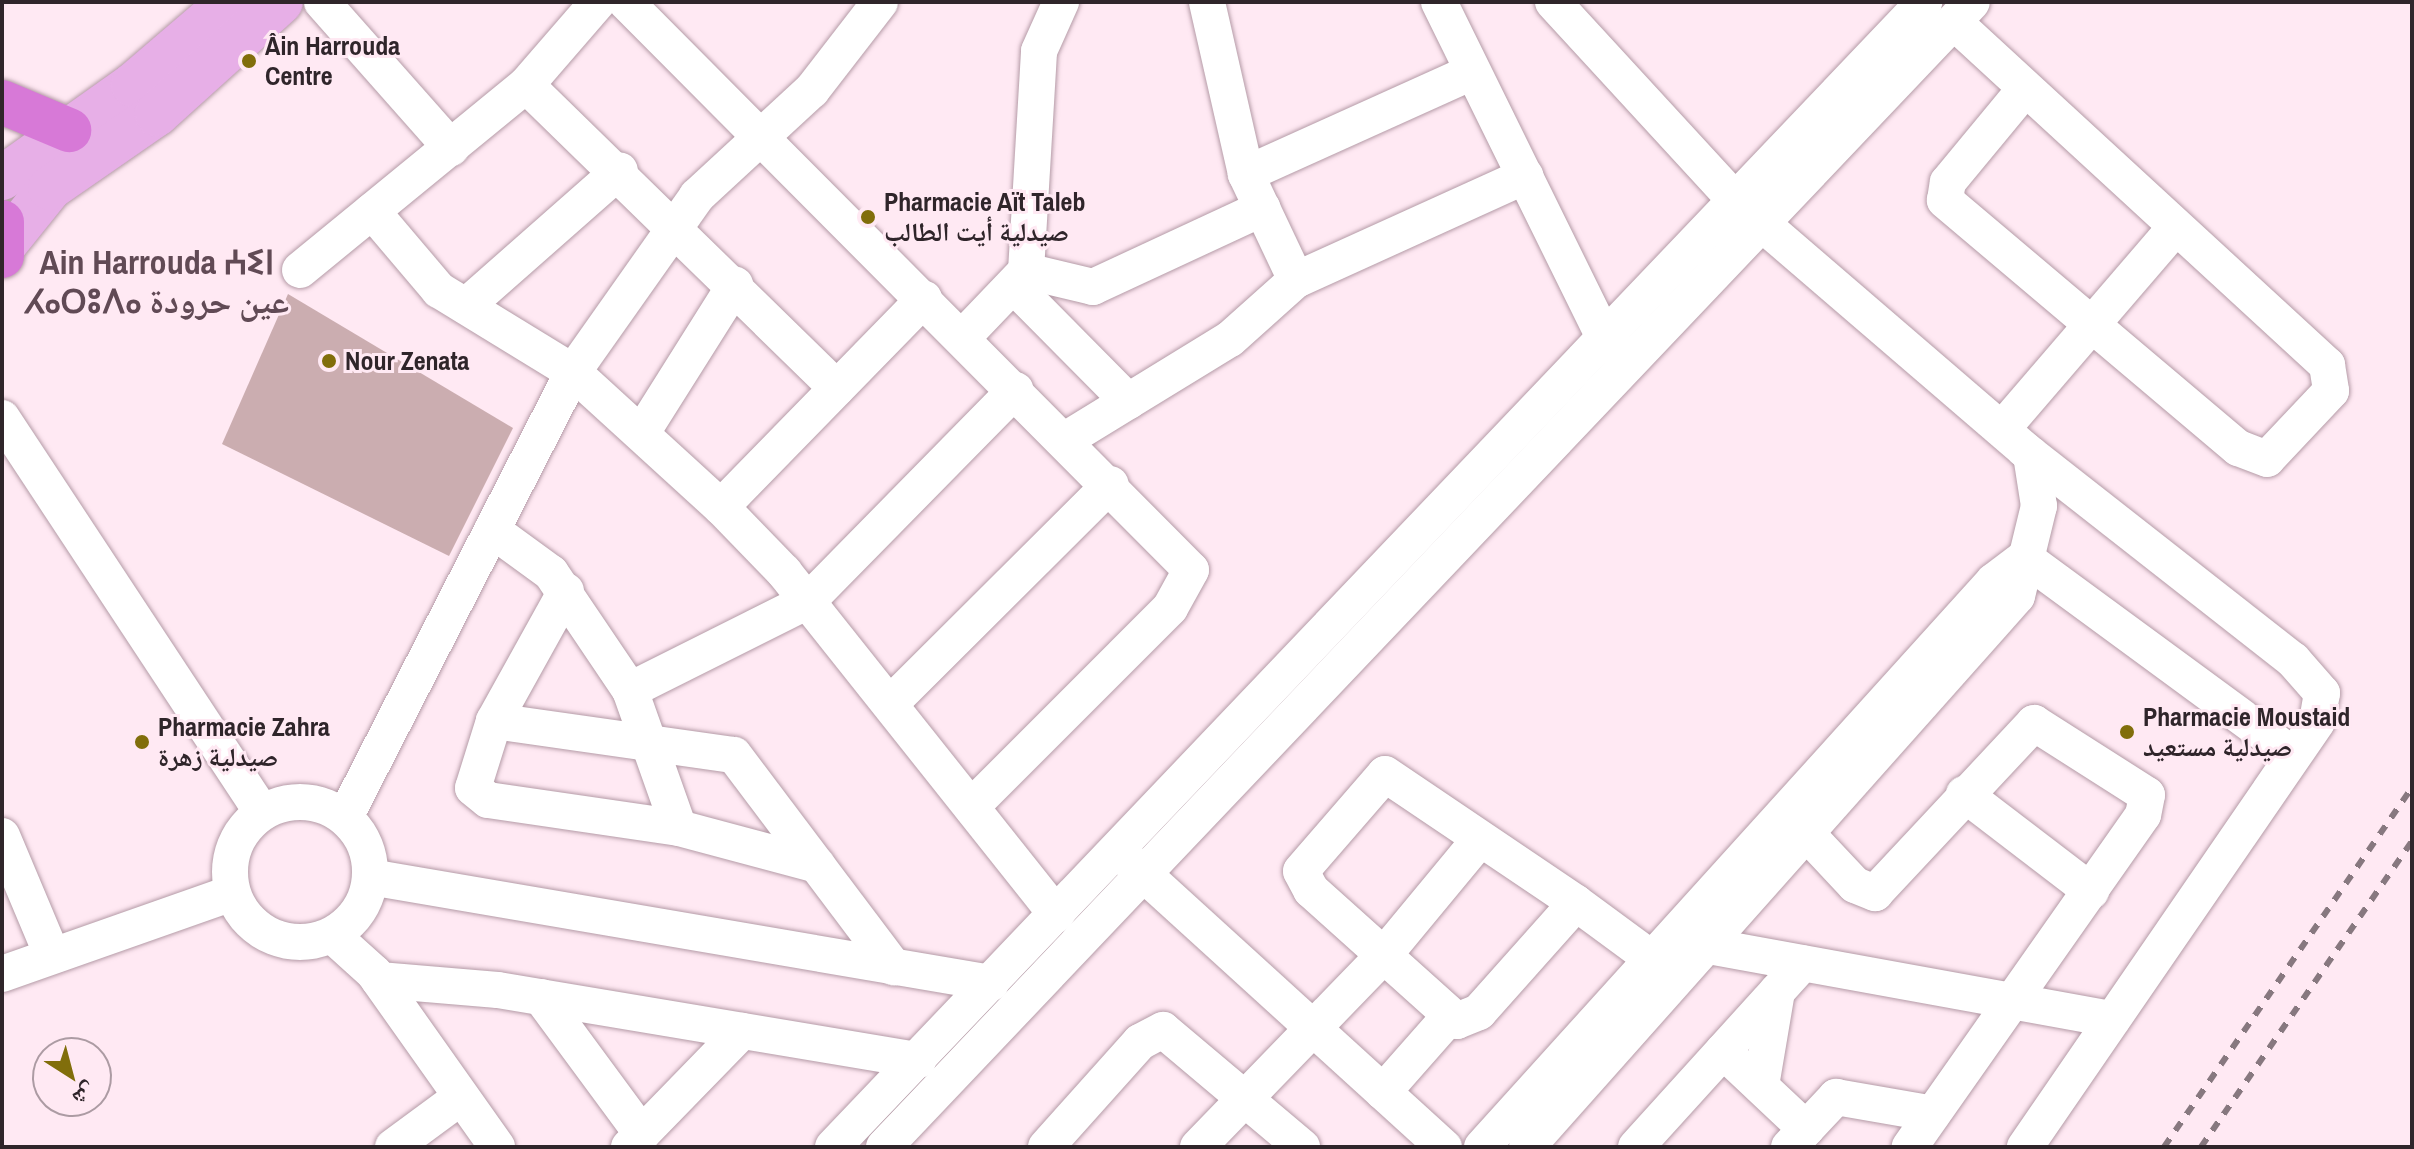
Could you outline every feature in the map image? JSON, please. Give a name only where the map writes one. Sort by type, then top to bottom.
[{"type":"highway","points":[[2,102],[69,130]]},
{"type":"main road","points":[[2,178],[69,130],[230,2]]},
{"type":"main road","points":[[3,240],[50,188],[157,114],[281,2]]},
{"type":"street","points":[[322,2],[451,148]]},
{"type":"street","points":[[300,270],[526,85],[598,2]]},
{"type":"street","points":[[626,2],[764,134],[924,299],[1111,484],[1191,570],[1189,583],[971,807]]},
{"type":"street","points":[[345,817],[573,372],[697,196],[812,90],[880,2]]},
{"type":"street","points":[[963,337],[1021,279],[1039,51],[1061,2]]},
{"type":"street","points":[[1207,2],[1246,174],[1296,280]]},
{"type":"street","points":[[1439,2],[1606,341]]},
{"type":"street","points":[[1553,2],[1738,203],[2031,455],[2314,680],[2324,707],[2025,1147]]},
{"type":"street","points":[[884,1147],[1131,863],[1606,341],[1738,203],[1950,9]]},
{"type":"street","points":[[1950,9],[2025,89],[2174,229],[2327,365],[2331,391],[2275,453],[2255,459],[2091,326],[1945,200],[1948,182],[2025,89]]},
{"type":"street","points":[[833,1147],[1057,915],[1131,863],[1766,227],[1950,9]]},
{"type":"street","points":[[1246,174],[1472,72]]},
{"type":"street","points":[[526,85],[620,170],[837,388]]},
{"type":"street","points":[[466,306],[620,170]]},
{"type":"street","points":[[1065,440],[1230,339],[1296,280],[1525,176]]},
{"type":"street","points":[[1021,279],[1093,287],[1263,208]]},
{"type":"street","points":[[372,211],[439,290],[573,372],[643,431],[721,507],[808,601],[1057,915]]},
{"type":"street","points":[[2002,429],[2174,229]]},
{"type":"street","points":[[1021,279],[1128,401]]},
{"type":"street","points":[[643,431],[735,285]]},
{"type":"street","points":[[721,507],[924,299]]},
{"type":"street","points":[[630,690],[808,601],[1015,390]]},
{"type":"street","points":[[2,418],[262,812]]},
{"type":"street","points":[[1527,1147],[1809,836],[2017,596],[2039,506],[2031,455]]},
{"type":"street","points":[[891,703],[1111,484]]},
{"type":"street","points":[[492,530],[566,591],[630,690],[679,828]]},
{"type":"street","points":[[2025,558],[2293,755]]},
{"type":"street","points":[[1482,1147],[1994,581],[2025,558]]},
{"type":"street","points":[[566,591],[494,721],[470,779],[483,797],[679,828],[817,865]]},
{"type":"street","points":[[494,721],[734,755],[894,967]]},
{"type":"street","points":[[1809,836],[1855,885],[1875,893],[1964,794],[2034,723],[2147,795],[2143,815],[1910,1147]]},
{"type":"street","points":[[1576,903],[1479,1012],[1464,1020],[1450,1016],[1311,890],[1303,862],[1385,774],[1576,903],[1660,948],[1710,946],[2012,998],[2112,1019]]},
{"type":"street","points":[[1964,794],[2091,891]]},
{"type":"street","points":[[308,802],[345,817],[367,851],[370,877],[343,926],[280,940],[243,914],[232,893],[234,847],[262,812],[308,802]]},
{"type":"street","points":[[2,836],[52,955]]},
{"type":"street","points":[[1198,1147],[1384,955],[1479,840]]},
{"type":"street","points":[[1131,863],[1444,1147]]},
{"type":"street","points":[[370,877],[991,983]]},
{"type":"street","points":[[2,974],[232,893]]},
{"type":"street","points":[[343,926],[497,1147]]},
{"type":"street","points":[[1636,1147],[1803,963]]},
{"type":"street","points":[[376,976],[541,997],[918,1060]]},
{"type":"street","points":[[1761,1086],[1777,991]]},
{"type":"street","points":[[541,997],[636,1140],[742,1031]]},
{"type":"street","points":[[1383,1092],[1450,1016]]},
{"type":"street","points":[[1046,1147],[1140,1042],[1163,1030],[1302,1147]]},
{"type":"street","points":[[1723,1051],[1761,1086],[1798,1138],[1836,1097],[1933,1114]]},
{"type":"street","points":[[393,1147],[461,1097]]},
{"type":"building","name":"Nour Zenata","points":[[288,294],[513,428],[449,556],[222,444]]},
{"type":"railway","points":[[2164,1147],[2412,787]]},
{"type":"railway","points":[[2201,1147],[2412,841]]},
{"type":"place","name":"Âin Harrouda Centre","points":[[249,61]]},
{"type":"place","name":"Pharmacie Aït Taleb صيدلية أيت الطالب","points":[[868,217]]},
{"type":"place","name":"Nour Zenata","points":[[329,361]]},
{"type":"place","name":"Pharmacie Moustaid صيدلية مستعيد","points":[[2127,732]]},
{"type":"place","name":"Pharmacie Zahra صيدلية زهرة","points":[[142,742]]},
{"type":"district","name":"Ain Harrouda ⵄⵉⵏ ⵃⴰⵔⵓⴷⴰ عين حرودة","points":[[157,282]]}]
